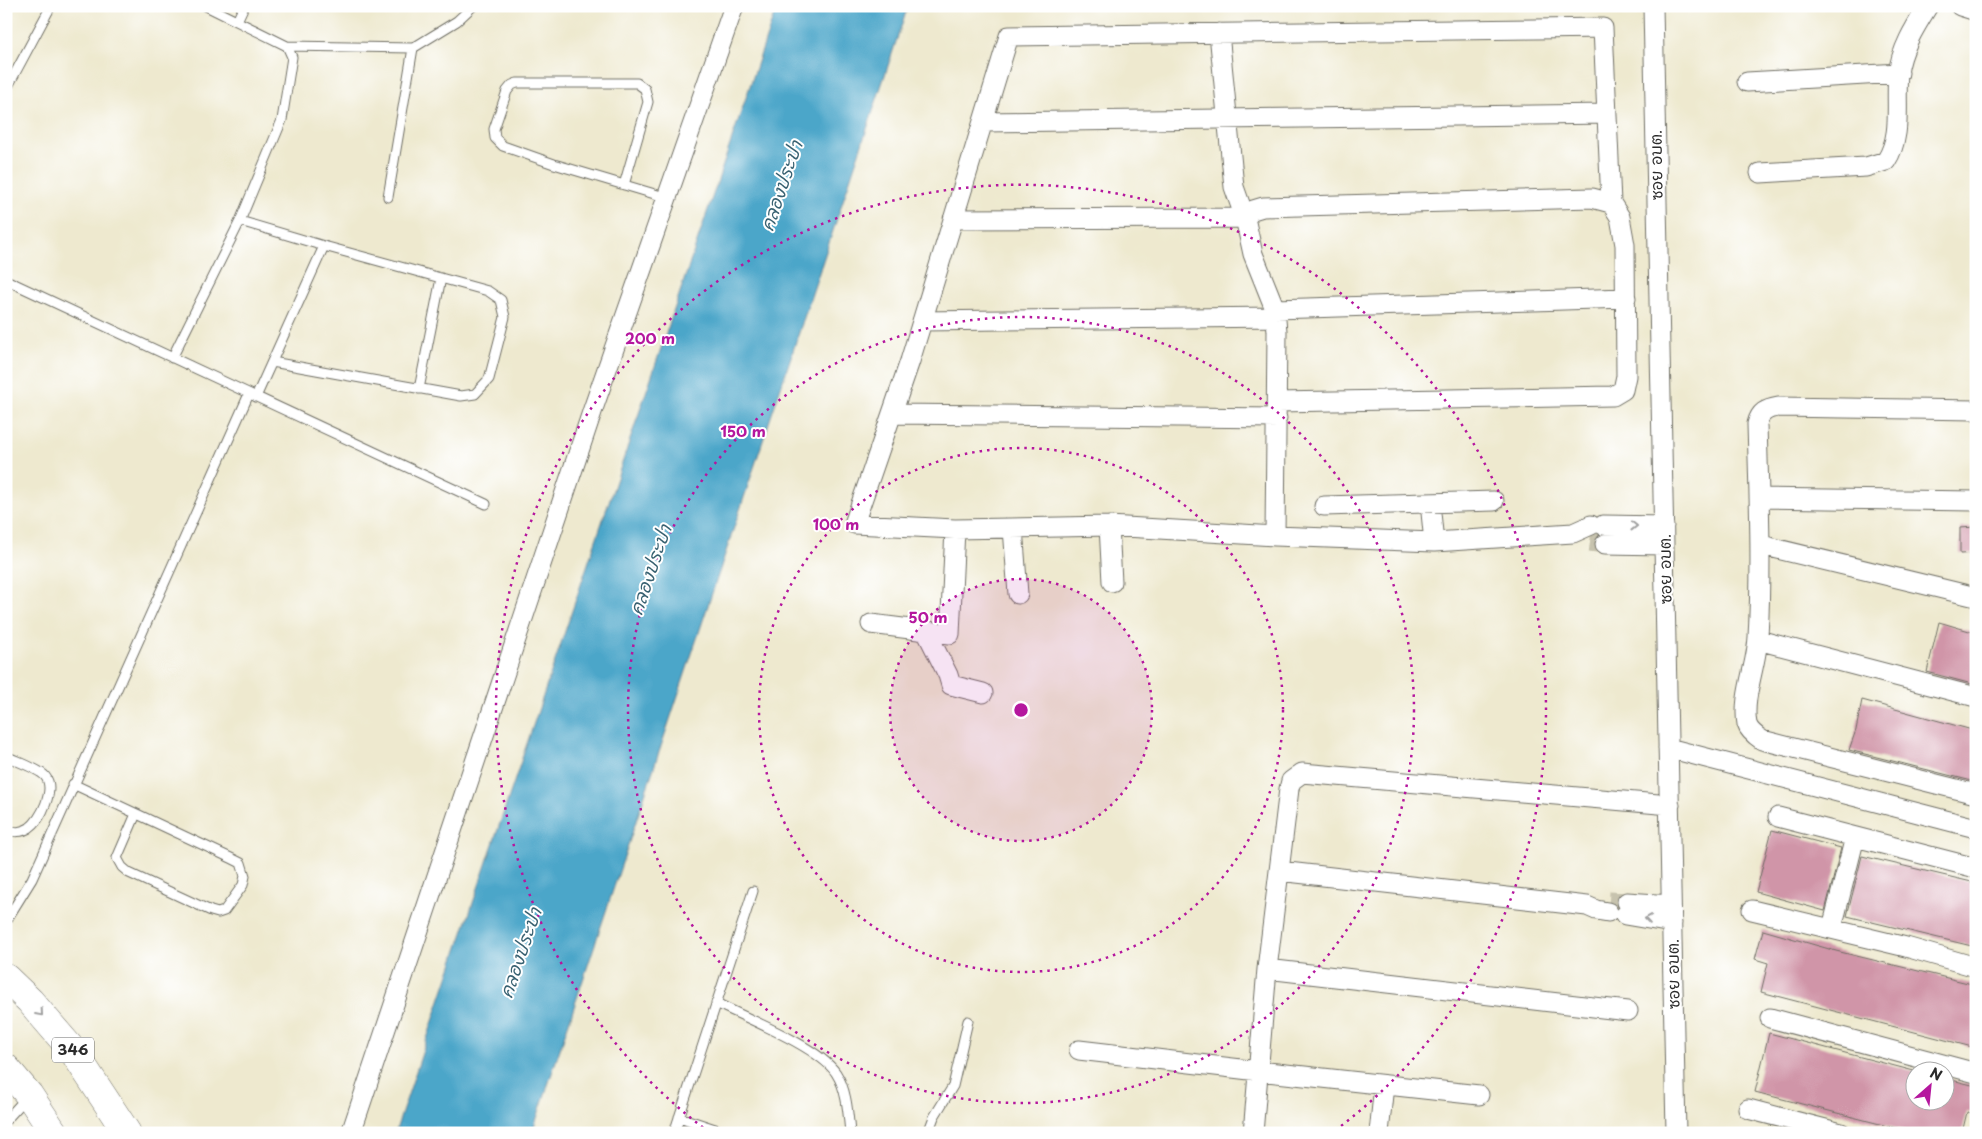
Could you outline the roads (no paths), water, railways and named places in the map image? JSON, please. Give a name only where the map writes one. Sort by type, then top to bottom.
[{"type":"main road","name":"346","points":[[6,978],[30,1001],[73,1050],[127,1133]]},
{"type":"main road","points":[[6,1068],[29,1095],[54,1133]]},
{"type":"street","points":[[351,1133],[593,409],[669,198],[734,6]]},
{"type":"street","name":"ซอย อบต.","points":[[1653,6],[1676,1133]]},
{"type":"street","points":[[1760,173],[1866,167],[1886,161],[1893,150],[1897,135],[1898,73],[1910,37],[1928,6]]},
{"type":"street","points":[[1960,6],[1976,11]]},
{"type":"street","points":[[892,414],[1277,410],[1614,396],[1623,390],[1626,376],[1625,246],[1620,216],[1611,203],[1603,28],[1009,36],[922,321],[854,524],[955,529],[1109,526],[1275,536],[1434,542],[1574,533],[1597,534],[1664,545]]},
{"type":"street","points":[[1219,33],[1234,187],[1245,218],[1252,254],[1275,313],[1277,410],[1275,536]]},
{"type":"street","points":[[1747,82],[1898,73]]},
{"type":"street","points":[[983,122],[1607,114]]},
{"type":"street","points":[[953,219],[1245,218],[1253,210],[1263,207],[1592,198],[1611,203]]},
{"type":"street","points":[[922,321],[1275,313],[1626,298]]},
{"type":"street","points":[[1976,410],[1768,408],[1759,414],[1757,424],[1761,545],[1758,640],[1746,710],[1747,725],[1753,734],[1762,740],[1976,794]]},
{"type":"street","points":[[1760,498],[1976,500]]},
{"type":"street","points":[[1324,506],[1494,501]]},
{"type":"street","points":[[1430,503],[1434,542]]},
{"type":"street","points":[[1109,526],[1112,582]]},
{"type":"street","points":[[1597,534],[1664,526]]},
{"type":"street","points":[[1012,528],[1018,594]]},
{"type":"street","points":[[871,624],[950,634],[955,529]]},
{"type":"street","points":[[1761,545],[1976,596]]},
{"type":"street","points":[[926,631],[951,685],[983,693]]},
{"type":"street","points":[[1758,640],[1976,697]]},
{"type":"street","points":[[1755,771],[1762,740]]},
{"type":"street","points":[[1668,748],[1976,828]]},
{"type":"street","points":[[1253,1133],[1267,969],[1289,789],[1291,782],[1302,773],[1308,772],[1670,805]]},
{"type":"street","points":[[1778,818],[1976,868]]},
{"type":"street","points":[[1832,928],[1855,837]]},
{"type":"street","points":[[1279,871],[1587,906],[1596,910],[1617,908],[1672,914]]},
{"type":"street","points":[[1752,910],[1832,928],[1976,967]]},
{"type":"street","points":[[1267,969],[1628,1011]]},
{"type":"street","points":[[1770,1018],[1976,1073]]},
{"type":"street","points":[[1079,1050],[1479,1095]]},
{"type":"street","points":[[1379,1133],[1384,1084]]},
{"type":"street","points":[[1748,1109],[1841,1133]]},
{"type":"lane","points":[[6,90],[51,6]]},
{"type":"lane","points":[[206,6],[287,46],[412,48],[457,21],[473,6]]},
{"type":"lane","points":[[237,21],[244,6]]},
{"type":"lane","points":[[172,358],[240,221],[282,120],[292,57],[287,46]]},
{"type":"lane","points":[[388,197],[412,48]]},
{"type":"lane","points":[[624,186],[648,102],[646,90],[637,83],[517,83],[512,85],[507,91],[494,129],[495,138],[503,146],[624,186],[669,198]]},
{"type":"lane","points":[[240,221],[488,291],[500,300],[505,317],[488,379],[475,394],[461,396],[272,362]]},
{"type":"lane","points":[[6,921],[32,879],[73,784],[253,396],[272,362],[324,246]]},
{"type":"lane","points":[[419,388],[441,278]]},
{"type":"lane","points":[[6,280],[486,504]]},
{"type":"lane","points":[[6,756],[44,775],[49,785],[49,796],[38,819],[29,828],[18,833],[6,830]]},
{"type":"lane","points":[[73,784],[241,863],[245,876],[243,885],[224,911],[218,913],[211,911],[129,873],[122,867],[117,858],[136,814]]},
{"type":"lane","points":[[674,1133],[752,890]]},
{"type":"lane","points":[[716,1003],[807,1048],[825,1061],[835,1072],[841,1084],[846,1099],[850,1133]]},
{"type":"lane","points":[[928,1133],[934,1117],[953,1086],[968,1021]]},
{"type":"lane","points":[[6,1120],[29,1095]]},
{"type":"lane","points":[[679,1117],[726,1133]]},
{"type":"water","name":"คลองประปา","points":[[777,6],[908,6],[532,1133],[395,1133]]},
{"type":"tunnel","points":[[1590,542],[1605,544]]},
{"type":"tunnel","points":[[1609,901],[1627,902]]}]
